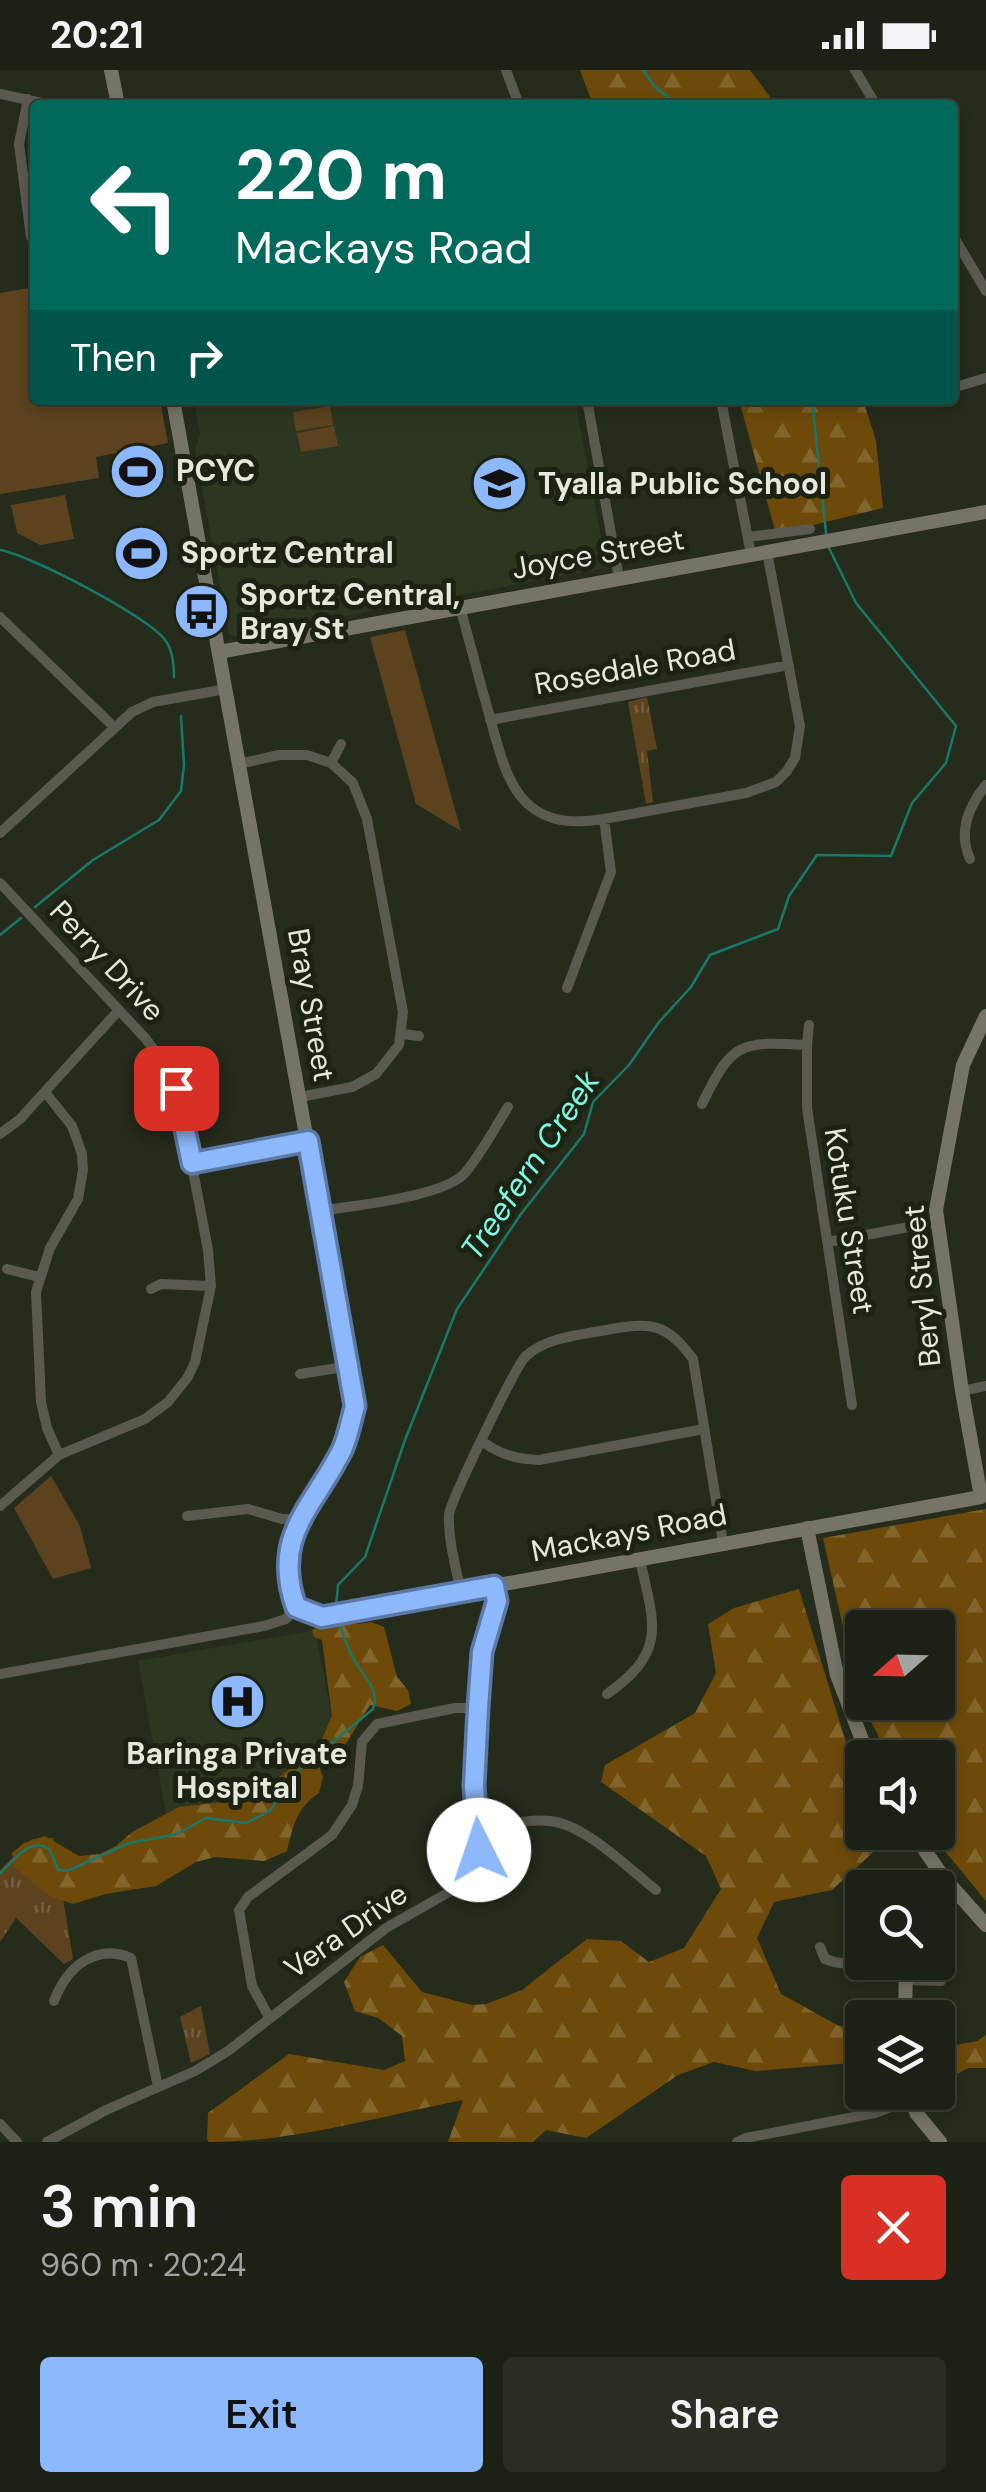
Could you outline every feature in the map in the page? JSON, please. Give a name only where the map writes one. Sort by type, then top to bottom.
[{"type":"street","points":[[112,70],[117,100]]},
{"type":"street","points":[[506,70],[515,100]]},
{"type":"street","points":[[855,70],[873,100]]},
{"type":"street","points":[[0,94],[32,100]]},
{"type":"street","points":[[28,99],[19,144],[30,229]]},
{"type":"street","points":[[958,244],[986,291]]},
{"type":"street","points":[[958,386],[986,378]]},
{"type":"street","name":"Bray Street","points":[[174,405],[355,1406],[343,1448],[299,1519],[288,1550],[289,1588],[296,1607]]},
{"type":"street","points":[[587,405],[619,578]]},
{"type":"street","points":[[723,405],[751,554]]},
{"type":"street","name":"Joyce Street","points":[[219,652],[986,512]]},
{"type":"street","points":[[748,537],[810,529]]},
{"type":"street","points":[[460,607],[508,779],[520,798],[534,810],[565,822],[604,819],[746,793],[776,782],[795,758],[800,726],[768,552]]},
{"type":"street","points":[[0,617],[114,727]]},
{"type":"street","name":"Rosedale Road","points":[[490,720],[789,665]]},
{"type":"street","points":[[0,833],[114,727],[146,704],[226,689]]},
{"type":"street","points":[[331,763],[341,744]]},
{"type":"street","points":[[239,764],[306,755],[331,763],[353,784],[364,806],[403,1012],[402,1034],[386,1065],[364,1082],[300,1097]]},
{"type":"street","points":[[970,859],[964,846],[964,826],[969,810],[986,785]]},
{"type":"street","points":[[567,988],[610,872],[604,819]]},
{"type":"street","name":"Perry Drive","points":[[0,883],[146,1038],[169,1070],[182,1107],[211,1286],[195,1362],[168,1402],[146,1418],[59,1454],[0,1506]]},
{"type":"street","points":[[0,1134],[20,1119],[118,1010]]},
{"type":"street","name":"Beryl Street","points":[[983,1496],[936,1222],[939,1186],[963,1065],[986,1016]]},
{"type":"street","name":"Kotuku Street","points":[[808,1025],[807,1108],[852,1405]]},
{"type":"street","points":[[402,1034],[419,1036]]},
{"type":"street","points":[[702,1104],[722,1064],[736,1051],[754,1044],[807,1044]]},
{"type":"street","points":[[45,1092],[72,1126],[83,1170],[78,1199],[38,1277],[35,1306],[40,1402],[59,1454]]},
{"type":"street","points":[[322,1211],[400,1198],[458,1180],[508,1107]]},
{"type":"street","points":[[192,1163],[308,1141]]},
{"type":"street","points":[[828,1242],[936,1222]]},
{"type":"street","points":[[7,1269],[38,1277]]},
{"type":"street","points":[[152,1289],[161,1284],[211,1286]]},
{"type":"street","points":[[461,1592],[449,1512],[460,1482],[526,1356],[549,1342],[630,1326],[656,1326],[676,1336],[692,1359],[723,1543]]},
{"type":"street","points":[[300,1374],[350,1366]]},
{"type":"street","points":[[962,1391],[986,1386]]},
{"type":"street","points":[[483,1442],[516,1459],[540,1460],[704,1429]]},
{"type":"street","name":"Mackays Road","points":[[296,1607],[308,1614],[336,1615],[983,1496]]},
{"type":"street","points":[[187,1516],[248,1509],[282,1519],[299,1519]]},
{"type":"street","points":[[807,1528],[838,1675],[863,1740]]},
{"type":"street","points":[[607,1694],[638,1669],[654,1635],[640,1560]]},
{"type":"street","name":"Vera Drive","points":[[47,2142],[196,2071],[386,1928],[467,1878],[479,1850],[474,1786],[478,1708],[482,1652],[497,1601],[494,1586]]},
{"type":"street","points":[[0,1674],[264,1626],[286,1619],[296,1607]]},
{"type":"street","points":[[269,2016],[252,1986],[239,1910],[248,1897],[332,1835],[343,1822],[358,1786],[362,1742],[378,1724],[455,1708],[478,1708]]},
{"type":"street","points":[[480,1831],[528,1821],[551,1821],[574,1828],[656,1890]]},
{"type":"street","points":[[955,1897],[986,1925]]},
{"type":"street","points":[[820,1946],[825,1959],[845,1965]]},
{"type":"street","points":[[54,2000],[73,1967],[85,1958],[118,1952],[132,1958],[158,2087]]},
{"type":"street","points":[[737,2142],[881,2110]]},
{"type":"street","points":[[918,2110],[940,2142]]},
{"type":"street","points":[[0,2124],[17,2142]]},
{"type":"shaded area","points":[[195,405],[576,405],[607,568],[233,636],[229,634],[195,450],[200,434]]},
{"type":"shaded area","name":"Baringa Private Hospital","points":[[315,1630],[337,1742],[272,1802],[167,1819],[138,1661]]},
{"type":"green space","points":[[580,70],[750,70],[772,100],[591,100]]},
{"type":"green space","points":[[30,288],[30,405],[161,405],[168,443],[96,457],[99,478],[0,494],[0,293]]},
{"type":"green space","points":[[740,405],[865,405],[876,441],[883,508],[776,534]]},
{"type":"green space","points":[[330,406],[333,425],[296,431],[293,412]]},
{"type":"green space","points":[[334,426],[338,446],[301,452],[297,433]]},
{"type":"green space","points":[[65,495],[74,539],[40,545],[17,533],[11,505]]},
{"type":"green space","points":[[405,630],[461,831],[416,804],[370,637]]},
{"type":"green space","points":[[647,697],[657,749],[647,751],[653,802],[646,804],[628,702]]},
{"type":"green space","points":[[51,1476],[80,1526],[91,1568],[53,1579],[14,1508]]},
{"type":"green space","points":[[986,1509],[986,1901],[944,1850],[955,1850],[955,1740],[881,1740],[870,1720],[955,1720],[955,1610],[845,1610],[845,1636],[823,1538]]},
{"type":"green space","points":[[799,1589],[845,1740],[845,1850],[876,1850],[854,1870],[845,1870],[845,1878],[832,1890],[774,1902],[757,1938],[781,1994],[845,2027],[845,2063],[756,2071],[714,2062],[678,2075],[586,2138],[546,2130],[533,2142],[448,2142],[463,2100],[305,2133],[209,2142],[208,2113],[289,2054],[384,2070],[405,2061],[402,2036],[378,2018],[355,2011],[344,1982],[360,1957],[383,1945],[422,1992],[472,2005],[486,2004],[522,1990],[587,1939],[621,1941],[649,1962],[684,1948],[721,1889],[706,1856],[601,1782],[605,1765],[695,1713],[716,1673],[708,1624],[734,1608]]},
{"type":"green space","points":[[371,1622],[384,1627],[397,1677],[408,1690],[411,1704],[397,1711],[370,1705],[342,1750],[326,1758],[320,1769],[323,1777],[319,1793],[301,1811],[287,1851],[264,1861],[215,1857],[196,1862],[156,1886],[73,1904],[50,1896],[15,1868],[12,1853],[24,1843],[45,1836],[79,1856],[100,1854],[179,1807],[250,1799],[301,1760],[307,1750],[318,1748],[332,1716],[322,1640],[314,1637],[312,1630],[326,1625]]},
{"type":"green space","points":[[53,1838],[73,1959],[64,1964],[16,1918],[0,1942],[0,1870],[32,1839]]},
{"type":"green space","points":[[201,2006],[210,2054],[191,2063],[180,2017]]},
{"type":"green space","points":[[986,2035],[986,2068],[968,2068],[955,2075],[955,2045]]},
{"type":"waterway","name":"Treefern Creek","points":[[643,70],[655,87],[672,100]]},
{"type":"waterway","name":"Treefern Creek","points":[[813,405],[826,533]]},
{"type":"waterway","name":"Treefern Creek","points":[[336,1606],[338,1585],[365,1557],[405,1440],[457,1309],[521,1214],[584,1134],[593,1102],[629,1065],[659,1022],[691,987],[710,955],[778,929],[789,896],[817,855],[891,856],[912,803],[946,763],[956,726],[856,603],[828,546]]},
{"type":"waterway","points":[[0,550],[87,588],[154,630],[170,648],[174,677]]},
{"type":"waterway","points":[[35,907],[93,860],[159,820],[181,791],[181,716]]},
{"type":"waterway","points":[[0,935],[21,918]]},
{"type":"waterway","name":"Treefern Creek","points":[[0,1873],[35,1845],[48,1849],[59,1870],[67,1871],[129,1843],[177,1834],[206,1818],[246,1823],[270,1811],[293,1775],[373,1709],[373,1690],[351,1654],[339,1623]]},
{"type":"place","name":"PCYC","points":[[137,471]]},
{"type":"place","name":"Tyalla Public School","points":[[499,484]]},
{"type":"place","name":"Sportz Central","points":[[142,553]]},
{"type":"place","name":"Sportz Central, Bray St","points":[[201,612]]},
{"type":"place","name":"Baringa Private Hospital","points":[[237,1702]]},
{"type":"route","points":[[176,1088],[192,1163],[308,1141],[355,1406],[343,1448],[299,1519],[288,1550],[289,1588],[296,1607],[322,1617],[494,1586],[497,1601],[482,1652],[478,1708],[474,1786],[479,1850]]}]
